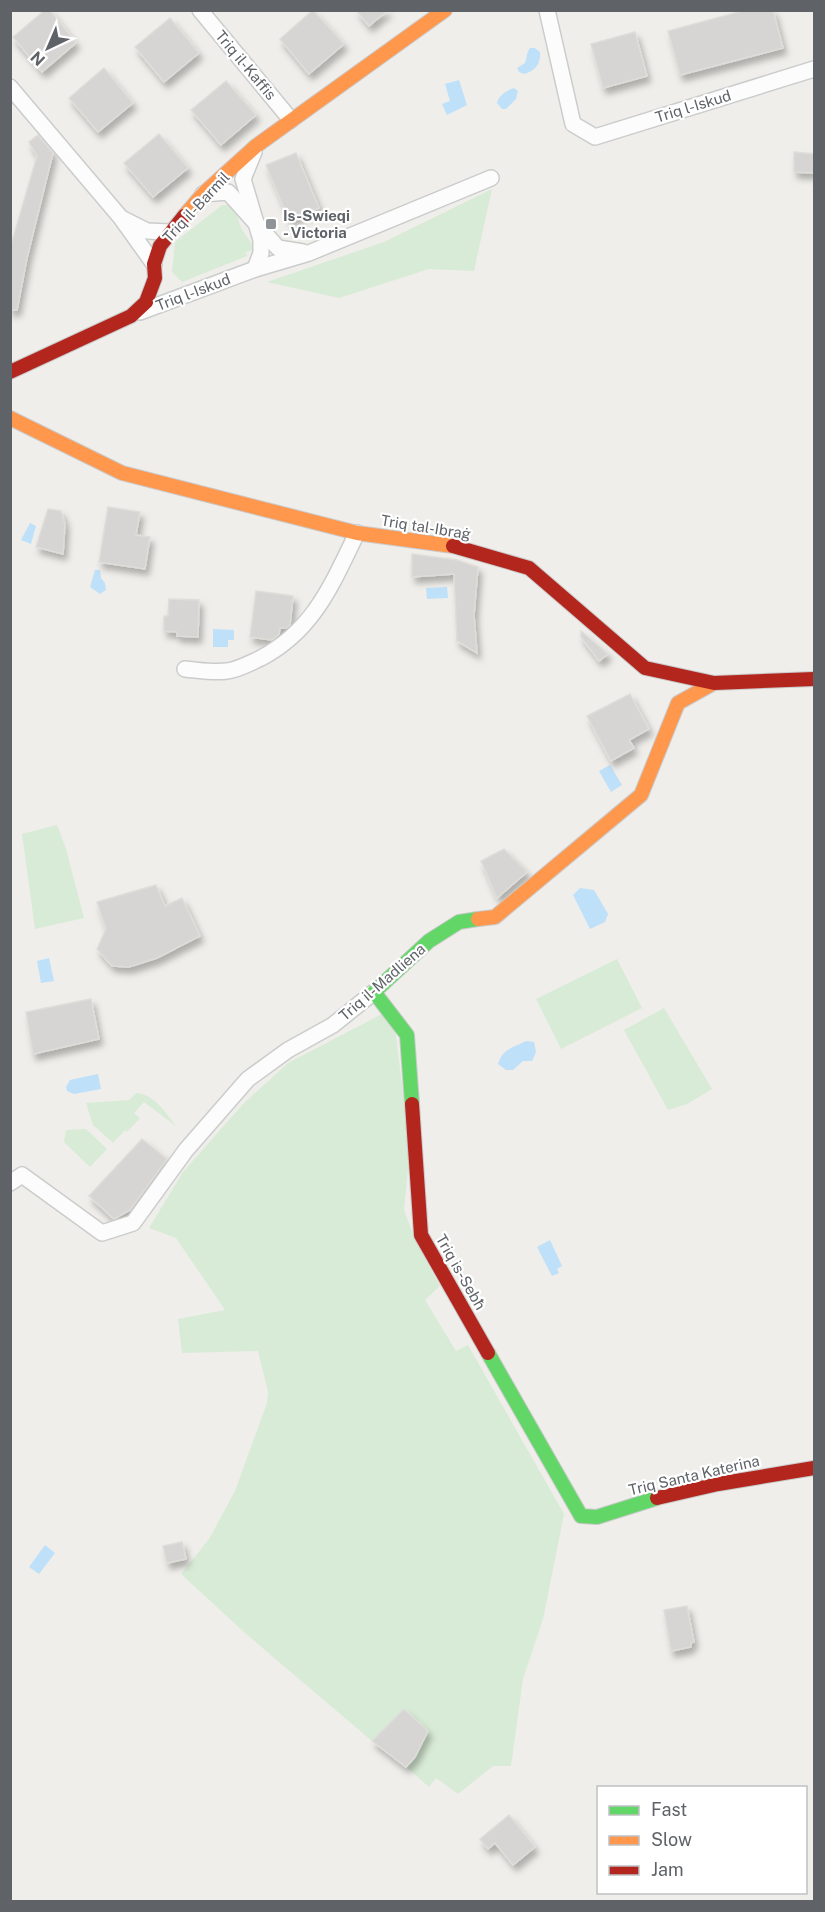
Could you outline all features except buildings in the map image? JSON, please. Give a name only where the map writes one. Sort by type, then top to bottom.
[{"type":"main road","name":"Triq il-Barmil","points":[[10,372],[131,316],[146,302],[160,246],[169,232],[204,194],[256,146],[444,11]]},
{"type":"main road","name":"Triq tal-Ibraġ","points":[[10,418],[122,473],[357,533],[460,547],[529,568],[645,668],[714,683],[814,679]]},
{"type":"main road","points":[[645,668],[658,682]]},
{"type":"main road","name":"Triq il-Madliena","points":[[374,992],[429,941],[459,922],[495,917],[642,795],[675,700],[714,683]]},
{"type":"main road","name":"Triq is-Sebħ","points":[[374,992],[407,1035],[421,1235],[581,1515]]},
{"type":"main road","name":"Triq Santa Katerina","points":[[581,1515],[597,1517],[652,1499],[718,1484],[814,1468]]},
{"type":"street","name":"Triq il-Kaffis","points":[[200,10],[291,120]]},
{"type":"street","name":"Triq l-Iskud","points":[[548,10],[573,124],[595,137],[814,69]]},
{"type":"street","points":[[10,87],[120,218],[155,271],[162,288],[184,295]]},
{"type":"street","name":"Triq il-Barmil","points":[[256,146],[243,179],[255,221],[278,248],[309,253]]},
{"type":"street","name":"Triq l-Iskud","points":[[131,316],[255,269],[309,253],[491,178]]},
{"type":"street","points":[[204,194],[228,192],[255,221],[261,240],[261,253],[255,269]]},
{"type":"street","points":[[120,218],[147,231],[169,232]]},
{"type":"street","points":[[185,669],[226,671],[238,668],[268,654],[296,635],[312,617],[331,587],[357,533]]},
{"type":"street","name":"Triq il-Madliena","points":[[10,1183],[22,1175],[102,1233],[133,1223],[186,1150],[248,1080],[288,1050],[333,1025],[374,992]]},
{"type":"green space","points":[[492,189],[474,271],[429,269],[339,298],[267,282],[384,242]]},
{"type":"green space","points":[[222,205],[231,205],[236,212],[241,228],[254,247],[253,250],[246,252],[247,256],[182,282],[172,272],[175,242]]},
{"type":"green space","points":[[57,825],[66,849],[84,918],[35,929],[22,834]]},
{"type":"green space","points":[[617,959],[642,1008],[561,1049],[536,999]]},
{"type":"green space","points":[[664,1008],[712,1089],[687,1104],[668,1110],[624,1030]]},
{"type":"green space","points":[[382,1014],[395,1028],[410,1149],[404,1210],[416,1242],[440,1286],[425,1300],[456,1351],[468,1345],[564,1514],[543,1619],[523,1679],[511,1766],[493,1766],[458,1794],[436,1778],[429,1787],[406,1767],[413,1759],[427,1731],[404,1709],[372,1741],[245,1633],[181,1574],[209,1539],[235,1491],[267,1403],[268,1392],[258,1351],[182,1353],[178,1319],[225,1310],[176,1238],[149,1228],[183,1172],[244,1103],[288,1063]]},
{"type":"green space","points":[[136,1093],[143,1094],[154,1101],[177,1127],[144,1102],[134,1113],[140,1118],[113,1143],[93,1125],[86,1103],[129,1100]]},
{"type":"green space","points":[[86,1129],[107,1149],[90,1167],[64,1142],[66,1130]]},
{"type":"water","points":[[530,48],[535,48],[540,52],[539,60],[534,69],[524,74],[517,68],[525,63]]},
{"type":"water","points":[[459,80],[467,105],[447,115],[442,104],[450,101],[445,84]]},
{"type":"water","points":[[514,88],[518,91],[516,99],[506,109],[502,109],[497,103],[499,98]]},
{"type":"water","points":[[30,523],[36,526],[31,544],[21,540]]},
{"type":"water","points":[[95,570],[100,570],[101,578],[105,583],[106,590],[100,594],[90,587]]},
{"type":"water","points":[[447,587],[448,598],[427,599],[426,588]]},
{"type":"water","points":[[213,629],[234,630],[234,640],[228,640],[228,647],[213,647]]},
{"type":"water","points":[[610,765],[622,785],[611,792],[599,771]]},
{"type":"water","points":[[580,888],[594,890],[608,914],[605,922],[590,929],[573,895]]},
{"type":"water","points":[[49,958],[54,981],[41,983],[37,961]]},
{"type":"water","points":[[526,1041],[534,1042],[536,1052],[532,1061],[523,1061],[513,1070],[506,1070],[498,1064],[506,1052]]},
{"type":"water","points":[[98,1074],[101,1089],[74,1094],[67,1091],[66,1087],[70,1080]]},
{"type":"water","points":[[550,1240],[562,1266],[557,1269],[559,1273],[552,1276],[537,1247]]},
{"type":"water","points":[[45,1545],[55,1553],[39,1574],[29,1567]]},
{"type":"traffic: fast","points":[[412,1104],[407,1035],[374,992],[429,941],[459,922],[478,919]]},
{"type":"traffic: fast","points":[[488,1353],[581,1516],[597,1517],[657,1498]]},
{"type":"traffic: slow","points":[[184,216],[203,194],[256,146],[445,10]]},
{"type":"traffic: slow","points":[[10,418],[122,473],[357,533],[453,546]]},
{"type":"traffic: slow","points":[[478,919],[495,917],[641,795],[678,703],[714,683]]},
{"type":"traffic: jam","points":[[10,372],[131,316],[146,302],[155,278],[154,264],[160,246],[184,216]]},
{"type":"traffic: jam","points":[[453,546],[529,568],[645,668],[714,683],[814,679]]},
{"type":"traffic: jam","points":[[412,1104],[421,1235],[488,1353]]},
{"type":"traffic: jam","points":[[657,1498],[718,1484],[814,1468]]},
{"type":"place","name":"Is-Swieqi - Victoria","points":[[271,224]]}]
